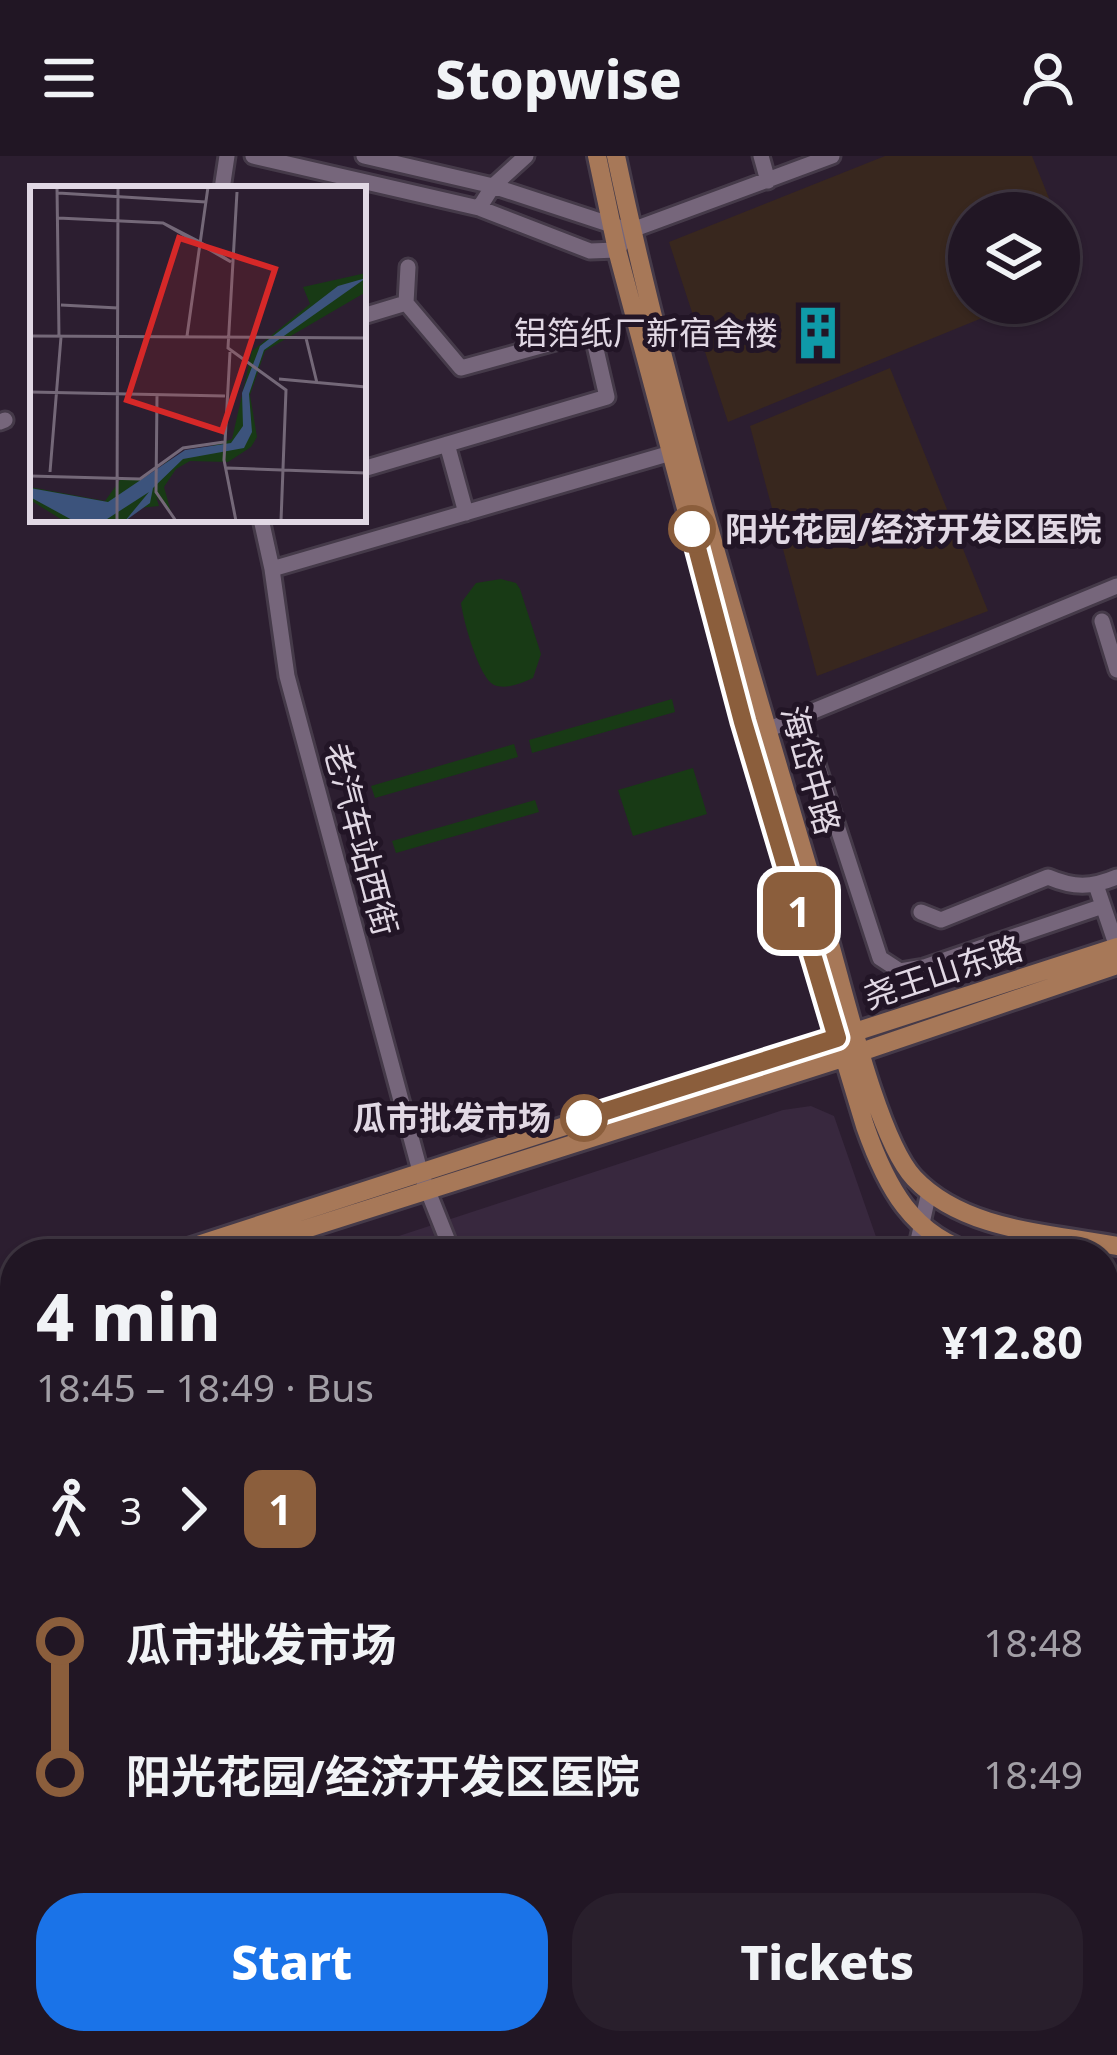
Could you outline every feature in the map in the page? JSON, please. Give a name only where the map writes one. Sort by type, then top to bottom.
[{"type":"main road","name":"海岱中路","points":[[597,156],[616,250],[748,738],[852,1040],[897,1152],[929,1192],[962,1213],[1080,1239]]},
{"type":"main road","name":"海岱中路","points":[[616,156],[632,230],[852,1040]]},
{"type":"main road","name":"尧王山东路","points":[[267,1239],[422,1180],[852,1040],[1117,947]]},
{"type":"main road","name":"尧王山东路","points":[[221,1239],[843,1058],[852,1040],[1117,965]]},
{"type":"main road","points":[[843,1058],[884,1177],[919,1224],[938,1239]]},
{"type":"street","points":[[222,186],[227,156]]},
{"type":"street","points":[[253,156],[479,208],[590,251],[616,250],[632,230],[832,156]]},
{"type":"street","points":[[364,156],[493,186],[632,230]]},
{"type":"street","points":[[479,208],[493,186],[526,156]]},
{"type":"street","points":[[760,156],[768,181]]},
{"type":"street","points":[[366,468],[607,397],[592,332],[460,368],[406,303],[408,267]]},
{"type":"street","points":[[366,315],[406,303]]},
{"type":"street","points":[[447,444],[466,513]]},
{"type":"street","points":[[272,569],[671,453]]},
{"type":"street","name":"老汽车站西街","points":[[262,522],[287,676],[422,1180],[447,1239]]},
{"type":"street","points":[[748,738],[1117,586]]},
{"type":"street","points":[[1102,621],[1117,670]]},
{"type":"street","points":[[802,718],[880,958],[900,971],[1103,906]]},
{"type":"street","points":[[921,912],[941,920],[1048,877],[1070,887],[1096,886],[1117,877]]},
{"type":"street","points":[[1096,886],[1117,947]]},
{"type":"street","points":[[917,1239],[929,1192]]},
{"type":"shaded area","points":[[885,156],[1032,156],[1047,192],[948,192],[948,324],[967,324],[728,422],[669,242]]},
{"type":"shaded area","points":[[890,368],[988,611],[817,676],[750,426]]},
{"type":"shaded area","points":[[811,1106],[834,1116],[877,1239],[390,1239],[783,1110]]},
{"type":"green space","points":[[501,579],[520,589],[541,654],[533,678],[504,687],[494,685],[483,672],[461,603],[476,583]]},
{"type":"green space","points":[[672,699],[675,712],[532,753],[529,740]]},
{"type":"green space","points":[[514,744],[518,757],[375,798],[371,786]]},
{"type":"green space","points":[[693,768],[707,814],[633,836],[618,790]]},
{"type":"green space","points":[[535,800],[539,812],[396,853],[392,841]]},
{"type":"bus line","name":"1","points":[[584,1118],[837,1038],[743,722],[692,529]]},
{"type":"place","name":"铝箔纸厂新宿舍楼","points":[[818,333]]},
{"type":"place","name":"阳光花园/经济开发区医院","points":[[692,529]]},
{"type":"place","name":"瓜市批发市场","points":[[584,1118]]}]
